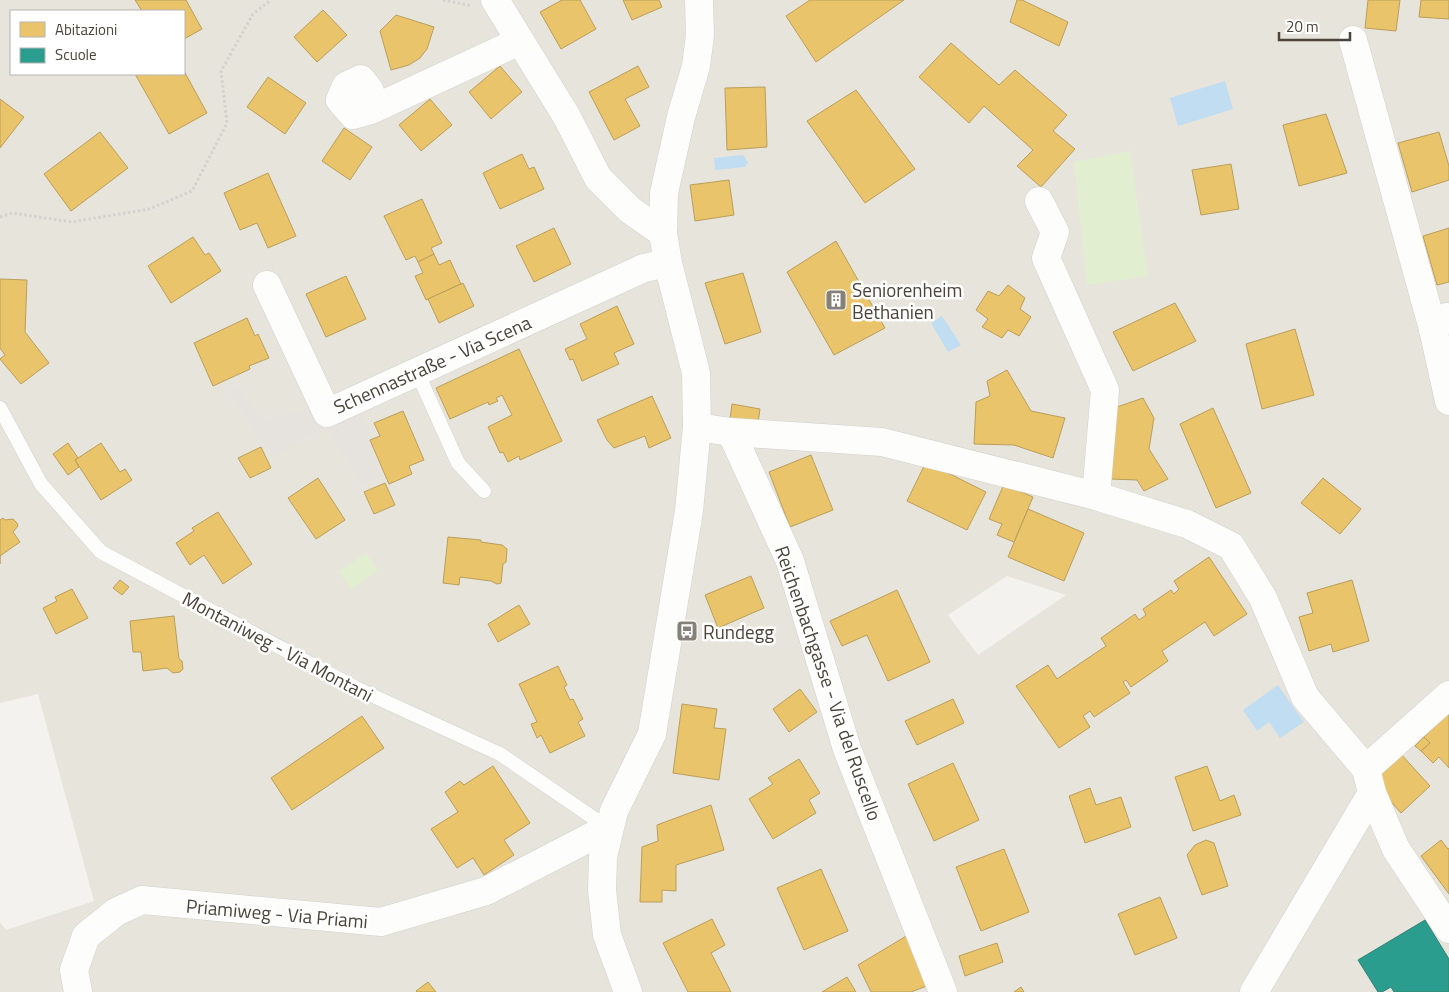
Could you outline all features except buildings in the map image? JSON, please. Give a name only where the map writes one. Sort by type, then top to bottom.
[{"type":"street","points":[[495,0],[567,117],[598,178],[630,210],[664,232]]},
{"type":"street","points":[[628,992],[607,935],[602,885],[603,857],[608,828],[614,810],[652,734],[689,511],[697,427],[696,372],[668,263],[664,232],[664,193],[681,117],[696,66],[700,35],[699,0]]},
{"type":"street","points":[[1353,40],[1441,322],[1449,401]]},
{"type":"street","points":[[371,110],[520,41]]},
{"type":"street","points":[[1039,201],[1055,232],[1046,258],[1104,390],[1096,496]]},
{"type":"street","name":"Schennastraße - Via Scena","points":[[267,285],[327,413],[644,268],[668,263]]},
{"type":"street","points":[[697,427],[731,432],[882,442],[1096,496],[1188,524],[1231,546],[1263,598],[1305,698],[1369,781],[1396,849],[1449,929]]},
{"type":"street","name":"Reichenbachgasse - Via del Ruscello","points":[[731,432],[790,561],[847,748],[943,992]]},
{"type":"street","points":[[1254,992],[1369,781],[1449,695]]},
{"type":"street","name":"Priamiweg - Via Priami","points":[[78,992],[74,970],[86,936],[116,912],[142,900],[381,922],[486,890],[608,828]]},
{"type":"lane","points":[[417,372],[458,463],[484,490]]},
{"type":"lane","name":"Montaniweg - Via Montani","points":[[0,408],[41,484],[101,552],[358,689],[500,754],[608,828]]},
{"type":"path","points":[[0,217],[12,213],[72,222],[149,209],[192,190],[227,123],[221,71],[253,14],[271,0]]},
{"type":"shaded area","points":[[0,0],[1449,0],[1449,992],[0,992],[0,922],[6,930],[94,901],[38,694],[0,703]],"holes":[[[1007,576],[1066,595],[978,655],[948,615]]]},
{"type":"shaded area","points":[[238,385],[260,417],[272,419],[314,406],[361,409],[370,433],[366,435],[382,476],[362,486],[326,426],[274,457],[255,434],[229,391]]},
{"type":"green space","points":[[1130,151],[1148,276],[1087,285],[1074,162]]},
{"type":"green space","points":[[366,553],[378,570],[351,589],[339,571]]},
{"type":"water","points":[[1225,81],[1233,109],[1178,126],[1170,98]]},
{"type":"water","points":[[743,155],[748,162],[745,167],[715,170],[714,158]]},
{"type":"water","points":[[942,316],[961,345],[948,352],[931,323]]},
{"type":"water","points":[[1278,685],[1304,722],[1280,738],[1269,722],[1257,731],[1243,710]]},
{"type":"place","name":"Seniorenheim Bethanien","points":[[836,300]]},
{"type":"place","name":"Rundegg","points":[[687,631]]}]
